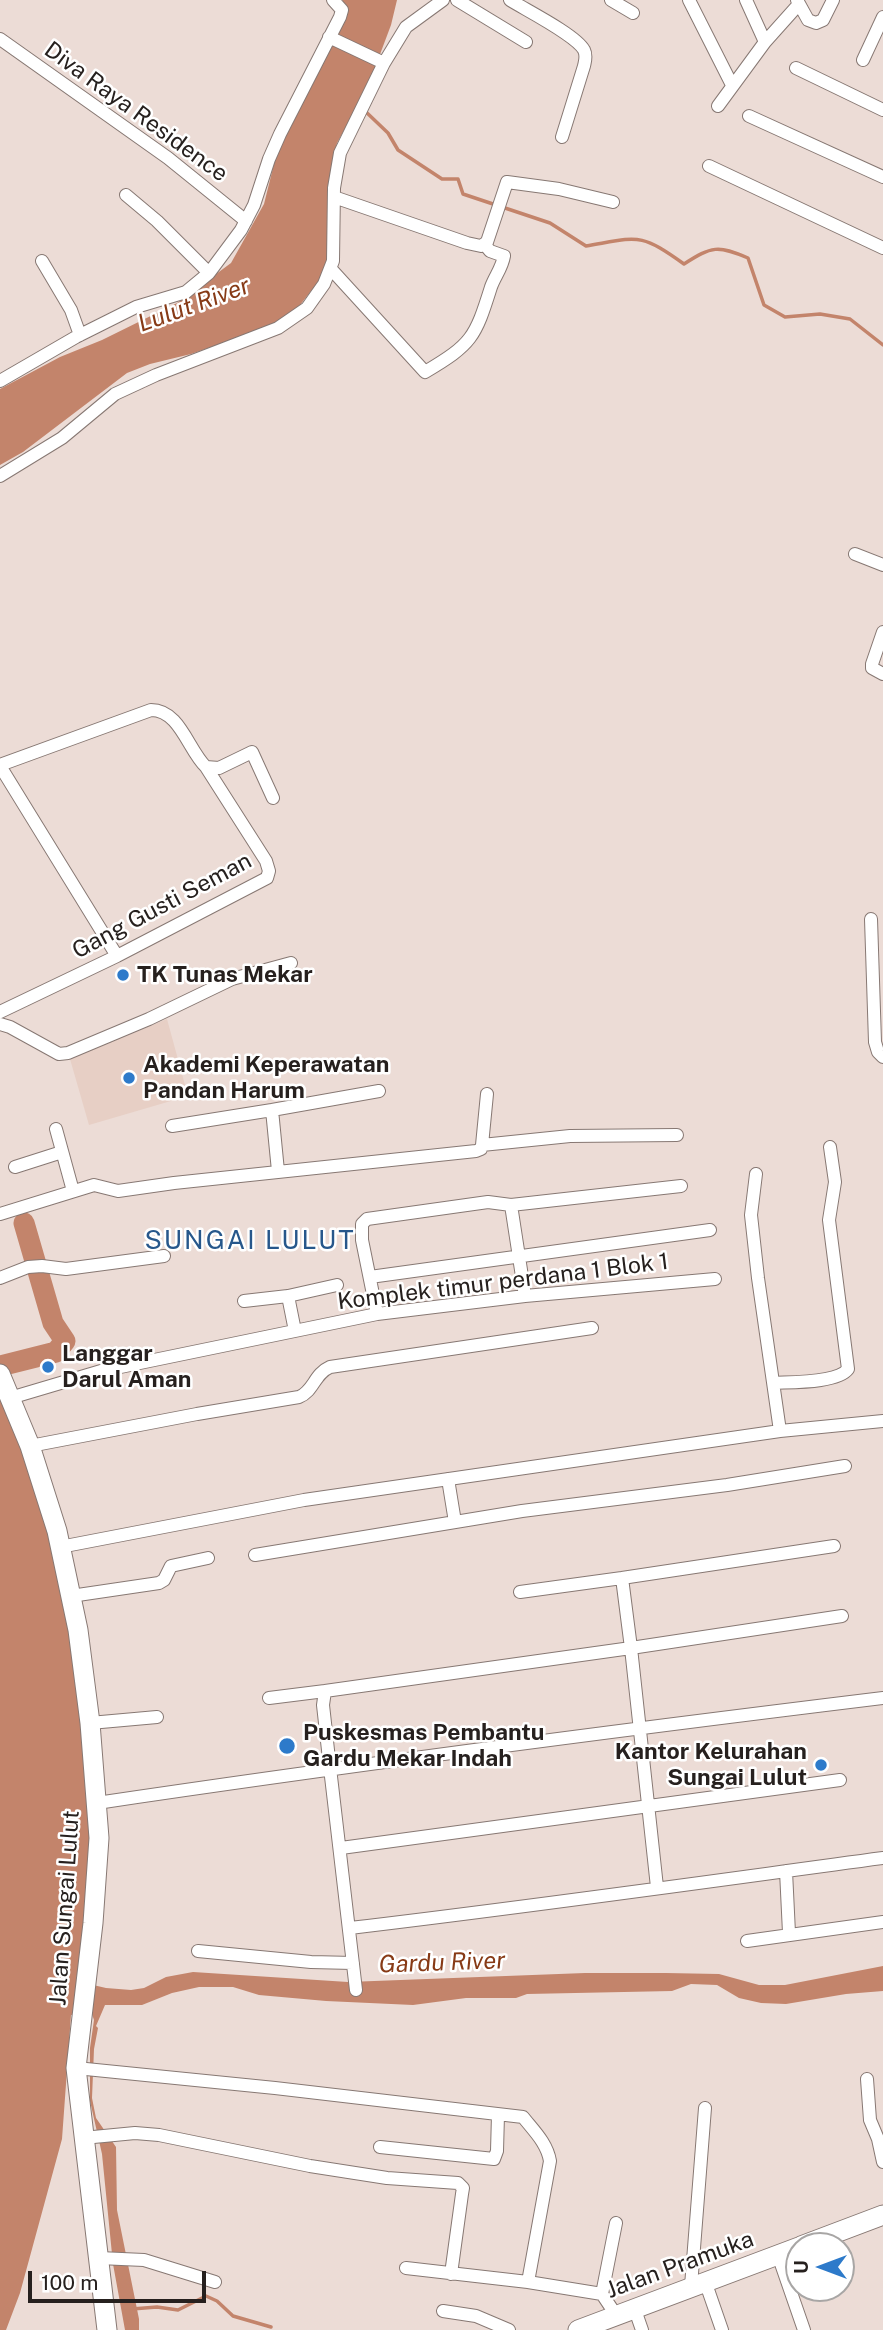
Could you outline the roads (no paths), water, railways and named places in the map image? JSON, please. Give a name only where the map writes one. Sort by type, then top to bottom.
[{"type":"main road","name":"Jalan Sungai Lulut","points":[[1,1376],[30,1446],[60,1547],[71,1596],[90,1723],[97,1802],[97,1867],[80,2033],[89,2137],[105,2258],[107,2330]]},
{"type":"main road","name":"Jalan Pramuka","points":[[837,2232],[883,2215]]},
{"type":"main road","name":"Jalan Pramuka","points":[[578,2330],[785,2252]]},
{"type":"street","points":[[0,381],[80,334],[136,307],[186,292],[209,273],[246,221],[254,205],[280,134],[340,17],[341,10],[334,0]]},
{"type":"street","points":[[0,476],[62,438],[124,389],[278,328],[307,308],[331,269],[338,160],[382,62],[406,27],[443,0]]},
{"type":"street","points":[[457,0],[526,42]]},
{"type":"street","points":[[510,0],[583,48],[586,57],[584,66],[562,136]]},
{"type":"street","points":[[611,0],[633,13]]},
{"type":"street","points":[[675,6],[689,0],[732,85]]},
{"type":"street","points":[[746,0],[765,42]]},
{"type":"street","points":[[718,106],[798,2],[808,20],[816,23],[823,20],[833,0]]},
{"type":"street","points":[[863,60],[883,17]]},
{"type":"street","points":[[330,37],[382,62]]},
{"type":"street","name":"Diva Raya Residence","points":[[0,39],[167,158],[246,221]]},
{"type":"street","points":[[796,68],[883,110]]},
{"type":"street","points":[[749,116],[883,177]]},
{"type":"street","points":[[709,166],[883,248]]},
{"type":"street","points":[[485,245],[507,182],[521,182],[613,202]]},
{"type":"street","points":[[126,195],[157,221],[209,273]]},
{"type":"street","points":[[331,269],[425,372],[458,352],[474,335],[487,305],[492,284],[502,268],[504,256],[490,251],[485,245],[467,243],[334,197]]},
{"type":"street","points":[[42,261],[71,310],[80,334]]},
{"type":"street","points":[[855,554],[883,565]]},
{"type":"street","points":[[883,632],[872,664],[872,668],[883,674]]},
{"type":"street","points":[[117,956],[0,765],[151,710],[158,710],[170,716],[206,766],[219,768],[252,752],[273,798]]},
{"type":"street","name":"Gang Gusti Seman","points":[[0,1012],[117,956],[269,875],[266,861],[206,766]]},
{"type":"street","points":[[871,919],[875,1042],[883,1057]]},
{"type":"street","points":[[0,1024],[59,1054],[68,1053],[149,1019],[232,979],[291,962]]},
{"type":"street","points":[[172,1126],[379,1091]]},
{"type":"street","points":[[0,1214],[94,1185],[118,1191],[278,1171],[476,1152],[482,1145],[488,1094]]},
{"type":"street","points":[[272,1110],[278,1171]]},
{"type":"street","points":[[56,1129],[73,1191]]},
{"type":"street","points":[[482,1145],[570,1136],[677,1135]]},
{"type":"street","points":[[774,1383],[829,1378],[845,1374],[848,1369],[828,1220],[835,1182],[831,1147]]},
{"type":"street","points":[[15,1167],[62,1152]]},
{"type":"street","points":[[756,1174],[751,1215],[780,1431]]},
{"type":"street","points":[[377,1314],[361,1231],[362,1224],[367,1219],[488,1202],[510,1205],[681,1186]]},
{"type":"street","points":[[510,1205],[525,1296]]},
{"type":"street","points":[[370,1277],[710,1230]]},
{"type":"street","points":[[0,1278],[28,1267],[66,1269],[164,1256]]},
{"type":"street","name":"Komplek timur perdana 1 Blok 1","points":[[10,1398],[101,1371],[377,1314],[525,1296],[715,1279]]},
{"type":"street","points":[[244,1301],[288,1296],[337,1285]]},
{"type":"street","points":[[288,1296],[295,1331]]},
{"type":"street","points":[[30,1446],[299,1397],[307,1394],[321,1371],[330,1367],[593,1328]]},
{"type":"street","points":[[60,1547],[304,1500],[780,1431],[883,1420]]},
{"type":"street","points":[[255,1555],[455,1522],[845,1466]]},
{"type":"street","points":[[449,1479],[455,1522]]},
{"type":"street","points":[[520,1592],[834,1545]]},
{"type":"street","points":[[71,1596],[159,1583],[167,1576],[172,1566],[208,1558]]},
{"type":"street","points":[[622,1578],[657,1887]]},
{"type":"street","points":[[269,1698],[842,1616]]},
{"type":"street","points":[[325,1691],[323,1705],[356,1990]]},
{"type":"street","points":[[97,1802],[639,1727],[883,1698]]},
{"type":"street","points":[[90,1723],[157,1717]]},
{"type":"street","points":[[341,1848],[840,1780]]},
{"type":"street","points":[[350,1928],[550,1904],[657,1887],[883,1858]]},
{"type":"street","points":[[786,1871],[789,1933]]},
{"type":"street","points":[[747,1941],[789,1933],[883,1922]]},
{"type":"street","points":[[198,1951],[311,1962],[353,1963]]},
{"type":"street","points":[[85,2069],[523,2117],[542,2140],[550,2161],[528,2282]]},
{"type":"street","points":[[867,2079],[870,2120],[883,2162]]},
{"type":"street","points":[[705,2108],[698,2284],[722,2330]]},
{"type":"street","points":[[380,2147],[494,2158],[497,2151],[498,2115]]},
{"type":"street","points":[[89,2137],[135,2133],[159,2135],[264,2158],[348,2172],[458,2183],[463,2188],[451,2274]]},
{"type":"street","points":[[615,2223],[602,2294],[615,2315]]},
{"type":"street","points":[[778,2255],[804,2330]]},
{"type":"street","points":[[105,2258],[134,2258],[215,2282]]},
{"type":"street","points":[[406,2268],[528,2282],[602,2294]]},
{"type":"street","points":[[634,2307],[642,2330]]},
{"type":"street","points":[[443,2311],[476,2316],[509,2330]]},
{"type":"water","name":"Lulut River","points":[[343,0],[397,0],[391,25],[367,89],[337,143],[329,186],[329,249],[322,277],[300,305],[274,325],[127,373],[23,452],[0,465],[0,389],[60,357],[102,340],[177,303],[231,263],[264,204],[279,144],[343,14]]},
{"type":"water","points":[[0,1396],[46,1509],[78,1654],[87,1746],[91,1886],[76,1981],[131,1990],[144,1988],[166,1977],[193,1972],[348,1982],[585,1973],[666,1973],[719,1974],[759,1985],[785,1985],[883,1966],[883,1991],[786,2004],[761,2003],[739,1998],[717,1985],[691,1984],[672,1991],[527,1994],[516,1998],[466,1998],[413,2005],[326,2001],[259,1995],[233,1987],[199,1987],[172,1993],[142,2005],[105,2005],[96,2026],[98,2028],[94,2049],[92,2098],[96,2118],[116,2147],[117,2210],[139,2330],[125,2330],[113,2264],[102,2154],[90,2101],[90,2048],[94,2020],[92,2014],[71,2015],[62,2139],[20,2293],[6,2330],[0,2330]]},
{"type":"waterway","points":[[365,111],[388,133],[398,150],[442,179],[458,179],[463,194],[550,223],[586,246],[628,239],[638,240],[657,246],[684,264],[715,249],[738,254],[748,258],[764,305],[785,317],[820,314],[850,319],[883,345]]},
{"type":"waterway","points":[[0,1366],[56,1352],[65,1341],[53,1323],[24,1223]]},
{"type":"waterway","points":[[132,2309],[157,2307],[178,2310],[206,2296],[217,2301],[233,2316],[271,2327]]},
{"type":"place","name":"TK Tunas Mekar","points":[[123,975]]},
{"type":"place","name":"Akademi Keperawatan Pandan Harum","points":[[129,1078]]},
{"type":"place","name":"Langgar Darul Aman","points":[[48,1367]]},
{"type":"place","name":"Puskesmas Pembantu Gardu Mekar Indah","points":[[287,1746]]},
{"type":"place","name":"Kantor Kelurahan Sungai Lulut","points":[[821,1765]]},
{"type":"district","name":"SUNGAI LULUT","points":[[250,1241]]},
{"type":"water label","name":"Gardu River","points":[[442,1963]]}]
